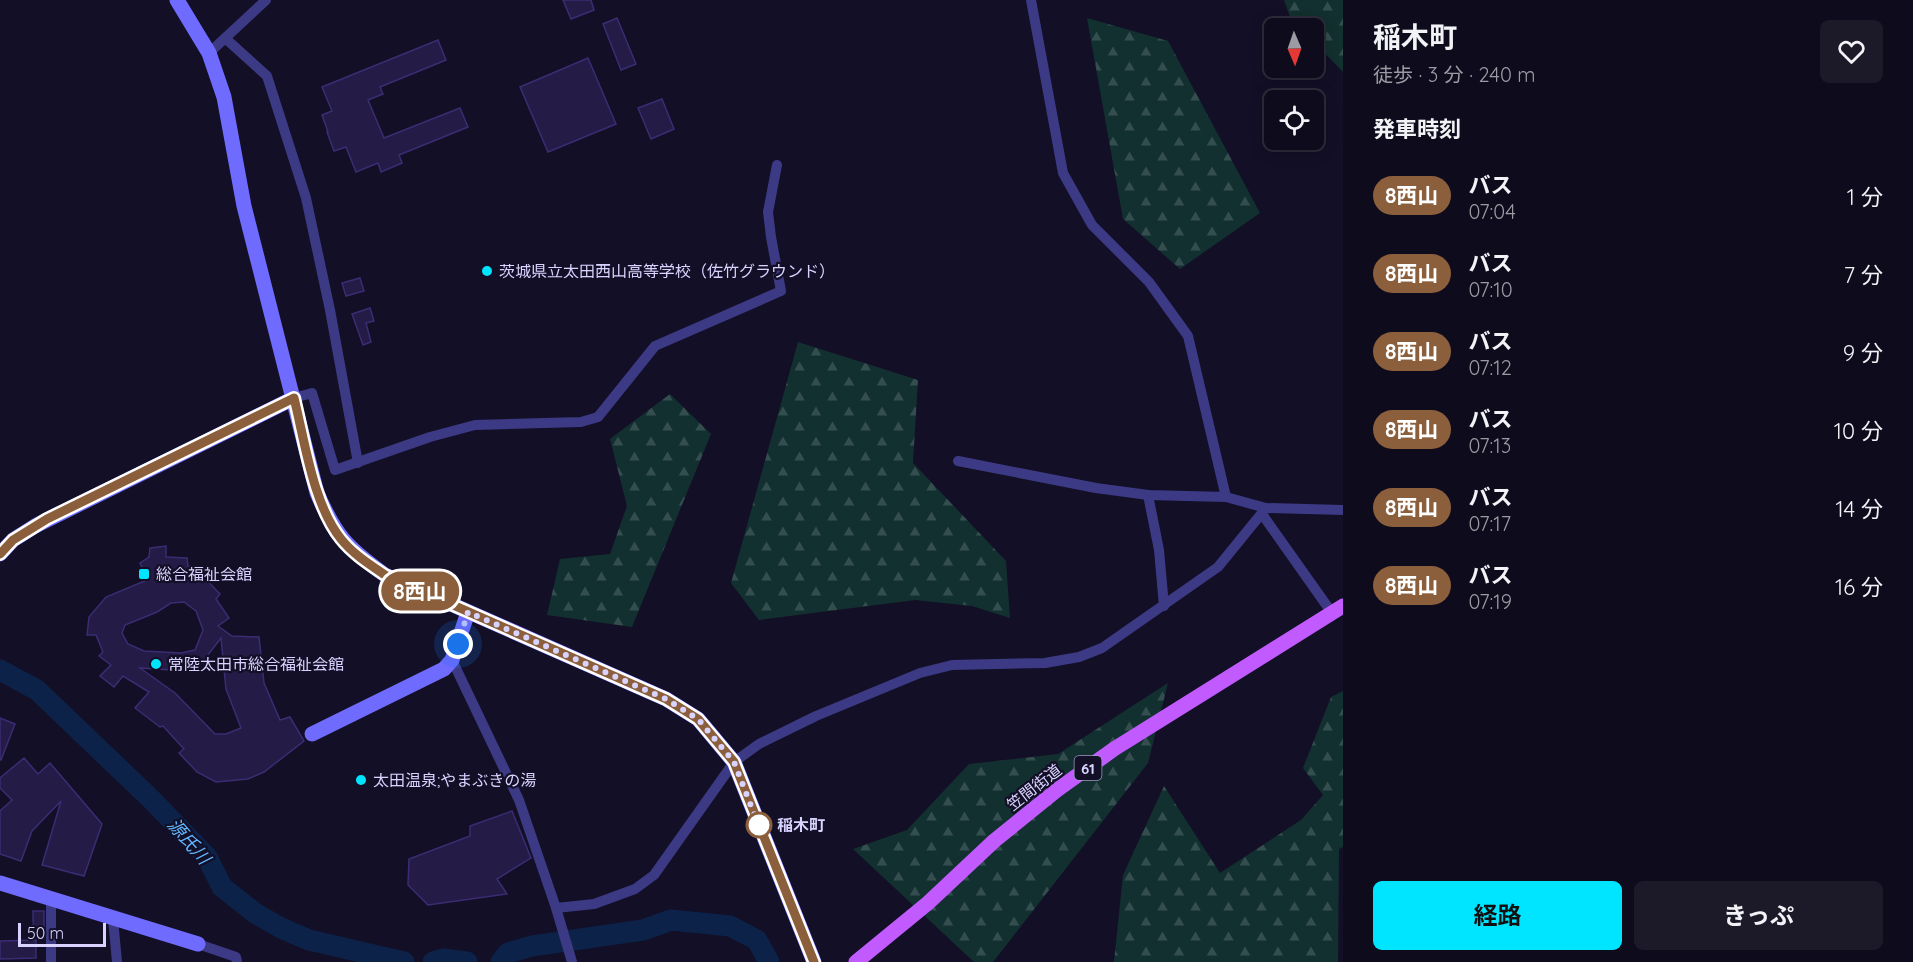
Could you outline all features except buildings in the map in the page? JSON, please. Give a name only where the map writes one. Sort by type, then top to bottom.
[{"type":"main road","name":"笠間街道","points":[[856,962],[928,903],[994,841],[1057,790],[1114,749],[1338,609]]},
{"type":"street","points":[[177,0],[209,54],[224,97],[244,206],[317,493],[341,538],[358,556],[385,575],[666,699],[698,719],[734,762],[814,962]]},
{"type":"street","points":[[209,54],[266,0]]},
{"type":"street","points":[[1031,0],[1063,173],[1092,225],[1149,282],[1188,336],[1226,497]]},
{"type":"street","points":[[225,38],[267,76],[302,187],[330,310],[358,463]]},
{"type":"street","points":[[0,554],[13,540],[43,521],[294,398],[312,393],[335,470],[430,437],[475,425],[581,422],[598,417],[655,346],[781,291],[768,212],[777,165]]},
{"type":"street","points":[[958,461],[1096,488],[1148,495],[1226,497],[1264,511],[1343,510]]},
{"type":"street","points":[[1148,495],[1159,550],[1164,606]]},
{"type":"street","points":[[558,913],[594,904],[635,889],[654,875],[734,762],[759,744],[816,716],[920,673],[952,665],[1044,663],[1079,657],[1102,648],[1218,567],[1264,511]]},
{"type":"street","points":[[1264,511],[1338,609]]},
{"type":"street","points":[[312,734],[444,669],[452,660],[468,612]]},
{"type":"street","points":[[452,660],[519,800],[558,913],[572,962]]},
{"type":"street","points":[[0,883],[198,944],[237,957],[237,962]]},
{"type":"street","points":[[51,900],[51,962]]},
{"type":"street","points":[[113,919],[117,962]]},
{"type":"green space","points":[[1284,0],[1343,0],[1343,72],[1324,52],[1324,18],[1290,17]]},
{"type":"green space","points":[[1087,18],[1168,41],[1260,213],[1180,269],[1123,219]]},
{"type":"green space","points":[[798,342],[918,380],[913,463],[1006,561],[1010,618],[972,606],[915,600],[759,620],[731,583]]},
{"type":"green space","points":[[670,394],[711,434],[632,627],[547,615],[560,559],[610,554],[627,506],[610,439]]},
{"type":"green space","points":[[1168,683],[1148,763],[993,962],[974,962],[853,849],[907,830],[969,764],[1058,754]]},
{"type":"green space","points":[[1343,691],[1343,847],[1339,849],[1338,962],[1114,962],[1123,875],[1164,786],[1220,873],[1301,820],[1323,795],[1303,768],[1331,697]]},
{"type":"waterway","name":"源氏川","points":[[0,670],[37,690],[152,800],[207,857],[222,887],[255,913],[309,940],[404,962]]},
{"type":"waterway","name":"源氏川","points":[[501,962],[508,953],[532,946],[643,930],[671,920],[730,926],[757,940],[769,962]]},
{"type":"waterway","name":"源氏川","points":[[433,962],[443,959],[467,962]]},
{"type":"bus line","name":"8西山","points":[[0,554],[13,540],[47,519],[294,398],[317,493],[341,538],[358,556],[385,575],[666,699],[698,719],[734,762],[814,962]]},
{"type":"place","name":"茨城県立太田西山高等学校（佐竹グラウンド）","points":[[487,271]]},
{"type":"place","name":"総合福祉会館","points":[[144,574]]},
{"type":"place","name":"常陸太田市総合福祉会館","points":[[156,664]]},
{"type":"place","name":"太田温泉;やまぶきの湯","points":[[361,780]]},
{"type":"place","name":"稲木町","points":[[759,825]]},
{"type":"route","points":[[458,644],[468,612],[666,699],[698,719],[734,762],[760,829],[759,825]]}]
